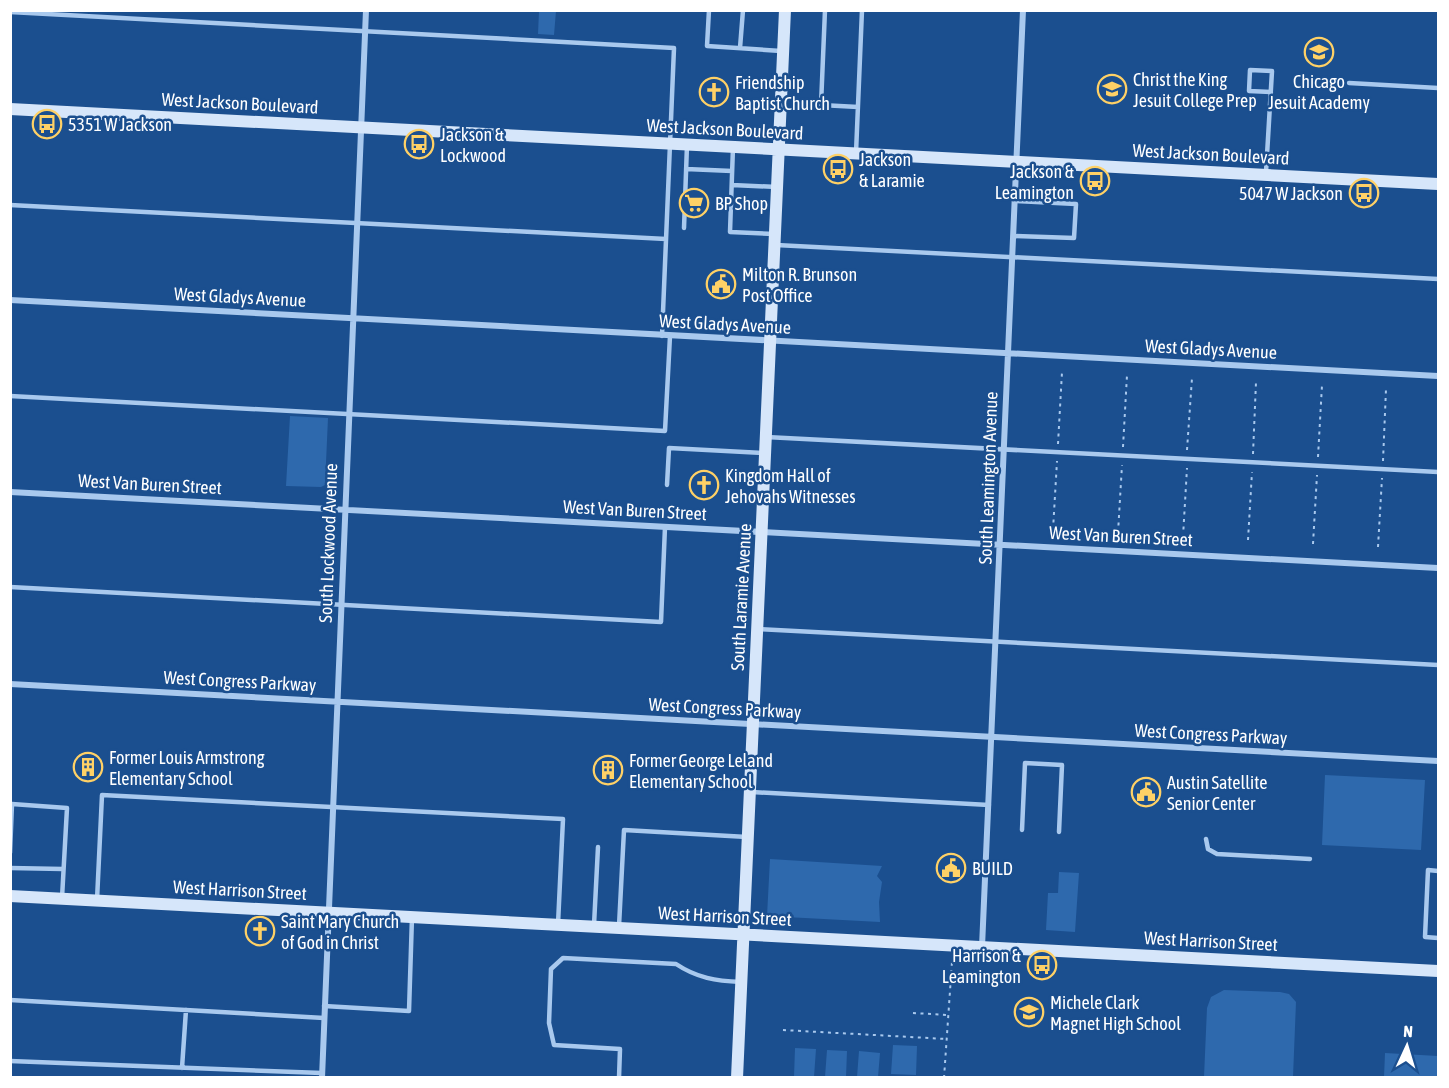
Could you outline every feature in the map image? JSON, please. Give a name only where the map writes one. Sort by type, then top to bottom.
[{"type":"street","name":"South Lockwood Avenue","points":[[322,1075],[366,10]]},
{"type":"street","name":"South Laramie Avenue","points":[[737,1077],[785,10]]},
{"type":"street","name":"South Leamington Avenue","points":[[982,947],[1023,10]]},
{"type":"street","name":"West Jackson Boulevard","points":[[10,109],[1438,184]]},
{"type":"street","name":"West Gladys Avenue","points":[[10,300],[1438,376]]},
{"type":"street","name":"West Van Buren Street","points":[[10,492],[1438,568]]},
{"type":"street","name":"West Congress Parkway","points":[[10,684],[1438,761]]},
{"type":"street","name":"West Harrison Street","points":[[10,896],[1438,971]]},
{"type":"lane","points":[[710,10],[707,46],[783,51]]},
{"type":"lane","points":[[740,48],[743,10]]},
{"type":"lane","points":[[825,10],[821,105],[858,107]]},
{"type":"lane","points":[[856,153],[862,10]]},
{"type":"lane","points":[[10,12],[674,48],[662,336]]},
{"type":"lane","points":[[1266,175],[1271,92],[1272,71],[1250,70],[1249,91],[1271,92]]},
{"type":"lane","points":[[1349,83],[1438,88]]},
{"type":"lane","points":[[684,228],[687,145]]},
{"type":"lane","points":[[733,147],[730,232],[775,239],[1012,258],[1438,279]]},
{"type":"lane","points":[[686,169],[732,171]]},
{"type":"lane","points":[[732,185],[777,187]]},
{"type":"lane","points":[[1013,236],[1074,238],[1076,204],[1015,201]]},
{"type":"lane","points":[[10,205],[666,239]]},
{"type":"lane","points":[[10,396],[665,431],[670,336]]},
{"type":"lane","points":[[766,437],[1438,472]]},
{"type":"lane","points":[[667,485],[669,448],[765,453]]},
{"type":"lane","points":[[10,587],[661,622],[665,527]]},
{"type":"lane","points":[[757,629],[1438,665]]},
{"type":"lane","points":[[1022,830],[1025,763],[1062,765],[1059,832]]},
{"type":"lane","points":[[750,792],[989,805]]},
{"type":"lane","points":[[97,900],[102,795],[563,819],[558,925]]},
{"type":"lane","points":[[10,853],[12,804],[67,808],[62,898]]},
{"type":"lane","points":[[619,929],[624,830],[748,837]]},
{"type":"lane","points":[[1206,839],[1208,849],[1217,854],[1310,859]]},
{"type":"lane","points":[[594,927],[598,847]]},
{"type":"lane","points":[[10,868],[63,869]]},
{"type":"lane","points":[[1438,871],[1428,870],[1425,937],[1438,938]]},
{"type":"lane","points":[[324,1006],[409,1011],[412,917]]},
{"type":"lane","points":[[618,1077],[620,1049],[554,1045],[549,1023],[551,969],[563,958],[676,964],[690,974],[716,981],[741,982]]},
{"type":"lane","points":[[10,1000],[324,1018]]},
{"type":"lane","points":[[182,1068],[186,1010]]},
{"type":"lane","points":[[10,1061],[322,1075]]},
{"type":"path","points":[[1059,435],[1062,372]]},
{"type":"path","points":[[1123,438],[1127,375]]},
{"type":"path","points":[[1188,441],[1192,378]]},
{"type":"path","points":[[1253,445],[1256,382]]},
{"type":"path","points":[[1318,449],[1322,385]]},
{"type":"path","points":[[1383,452],[1386,389]]},
{"type":"path","points":[[1053,530],[1057,467]]},
{"type":"path","points":[[1118,533],[1121,471]]},
{"type":"path","points":[[1183,537],[1186,474]]},
{"type":"path","points":[[1248,540],[1252,478]]},
{"type":"path","points":[[1313,544],[1316,481]]},
{"type":"path","points":[[1378,547],[1382,483]]},
{"type":"path","points":[[944,1077],[952,962]]},
{"type":"path","points":[[914,1013],[948,1016]]},
{"type":"path","points":[[783,1030],[947,1038]]},
{"type":"shaded area","points":[[539,11],[556,11],[554,35],[538,34]]},
{"type":"shaded area","points":[[290,416],[328,418],[325,485],[321,487],[286,486]]},
{"type":"shaded area","points":[[1325,775],[1425,780],[1421,850],[1322,845]]},
{"type":"shaded area","points":[[770,859],[882,866],[877,876],[882,882],[879,902],[880,922],[767,916]]},
{"type":"shaded area","points":[[1059,872],[1079,873],[1075,932],[1046,930],[1048,893],[1058,893]]},
{"type":"shaded area","points":[[1224,990],[1280,992],[1289,994],[1296,1002],[1293,1077],[1204,1077],[1207,1008],[1211,997]]},
{"type":"shaded area","points":[[893,1045],[917,1046],[916,1075],[891,1074]]},
{"type":"shaded area","points":[[795,1048],[816,1049],[814,1077],[794,1077]]},
{"type":"shaded area","points":[[827,1050],[847,1051],[846,1077],[825,1077]]},
{"type":"shaded area","points":[[859,1051],[880,1053],[878,1077],[857,1077]]},
{"type":"shaded area","points":[[1385,1053],[1438,1056],[1438,1077],[1384,1077]]},
{"type":"place","name":"Chicago Jesuit Academy","points":[[1319,52]]},
{"type":"place","name":"Christ the King Jesuit College Prep","points":[[1112,89]]},
{"type":"place","name":"Friendship Baptist Church","points":[[714,92]]},
{"type":"place","name":"5351 W Jackson","points":[[47,124]]},
{"type":"place","name":"Jackson & Lockwood","points":[[419,144]]},
{"type":"place","name":"Jackson & Laramie","points":[[838,169]]},
{"type":"place","name":"Jackson & Leamington","points":[[1095,181]]},
{"type":"place","name":"5047 W Jackson","points":[[1364,193]]},
{"type":"place","name":"BP Shop","points":[[694,203]]},
{"type":"place","name":"Milton R. Brunson Post Office","points":[[721,284]]},
{"type":"place","name":"Kingdom Hall of Jehovahs Witnesses","points":[[704,485]]},
{"type":"place","name":"Former Louis Armstrong Elementary School","points":[[88,767]]},
{"type":"place","name":"Former George Leland Elementary School","points":[[608,770]]},
{"type":"place","name":"Austin Satellite Senior Center","points":[[1146,792]]},
{"type":"place","name":"BUILD","points":[[951,868]]},
{"type":"place","name":"Saint Mary Church of God in Christ","points":[[260,931]]},
{"type":"place","name":"Harrison & Leamington","points":[[1042,965]]},
{"type":"place","name":"Michele Clark Magnet High School","points":[[1029,1012]]}]
